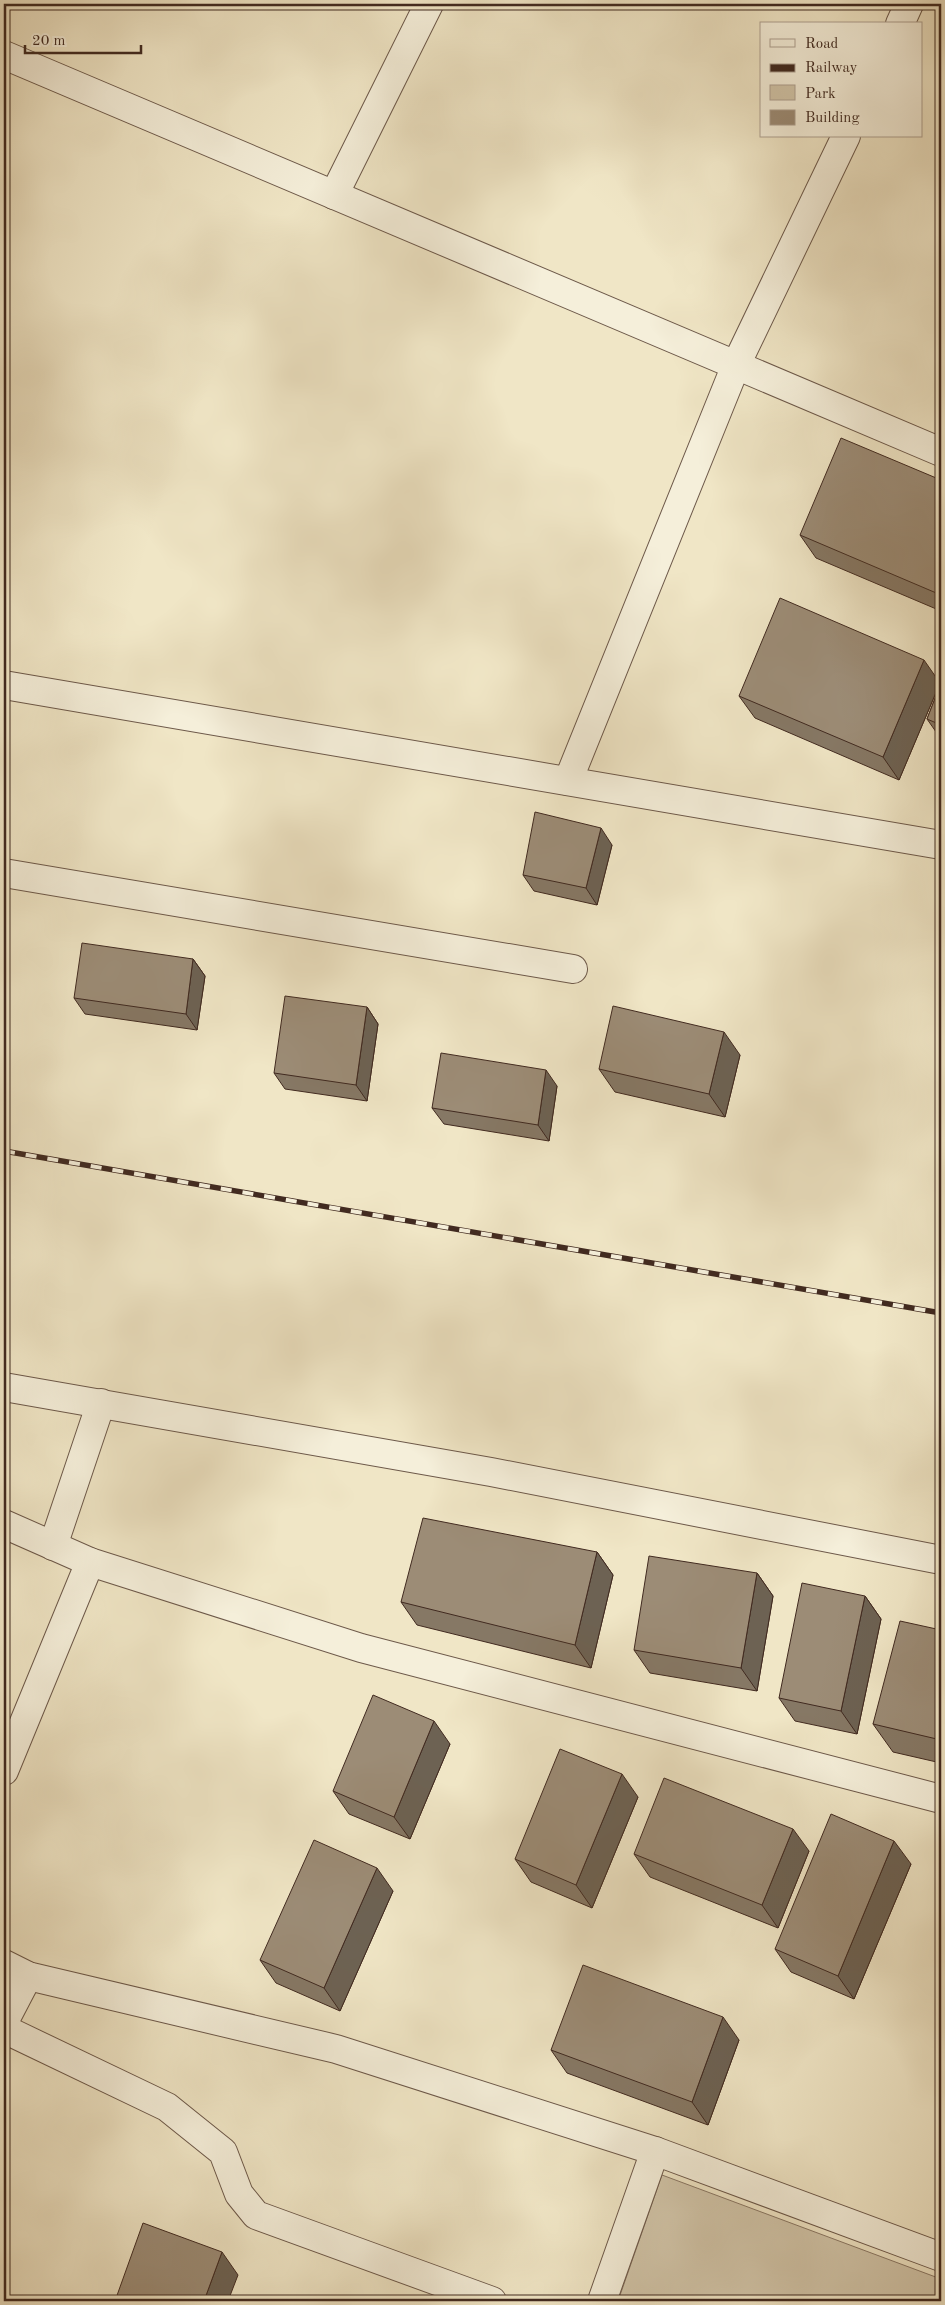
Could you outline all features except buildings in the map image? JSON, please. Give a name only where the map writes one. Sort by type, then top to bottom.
[{"type":"street","points":[[334,194],[429,4]]},
{"type":"street","points":[[901,22],[909,4]]},
{"type":"street","points":[[4,55],[941,452]]},
{"type":"street","points":[[568,781],[736,365],[845,138]]},
{"type":"street","points":[[4,685],[941,845]]},
{"type":"street","points":[[4,873],[573,970]]},
{"type":"street","points":[[4,1387],[491,1472],[941,1560]]},
{"type":"street","points":[[53,1546],[101,1404]]},
{"type":"street","points":[[4,1524],[90,1562],[361,1648],[941,1799]]},
{"type":"street","points":[[4,1771],[90,1562]]},
{"type":"street","points":[[4,1964],[28,1976],[336,2048],[655,2151],[941,2257]]},
{"type":"street","points":[[4,2022],[28,1976]]},
{"type":"street","points":[[4,2029],[167,2107],[223,2152],[239,2194],[256,2215],[492,2301]]},
{"type":"street","points":[[602,2301],[655,2151]]},
{"type":"green space","points":[[662,2175],[941,2279],[941,2301],[618,2301]]},
{"type":"railway","points":[[4,1151],[941,1313]]}]
